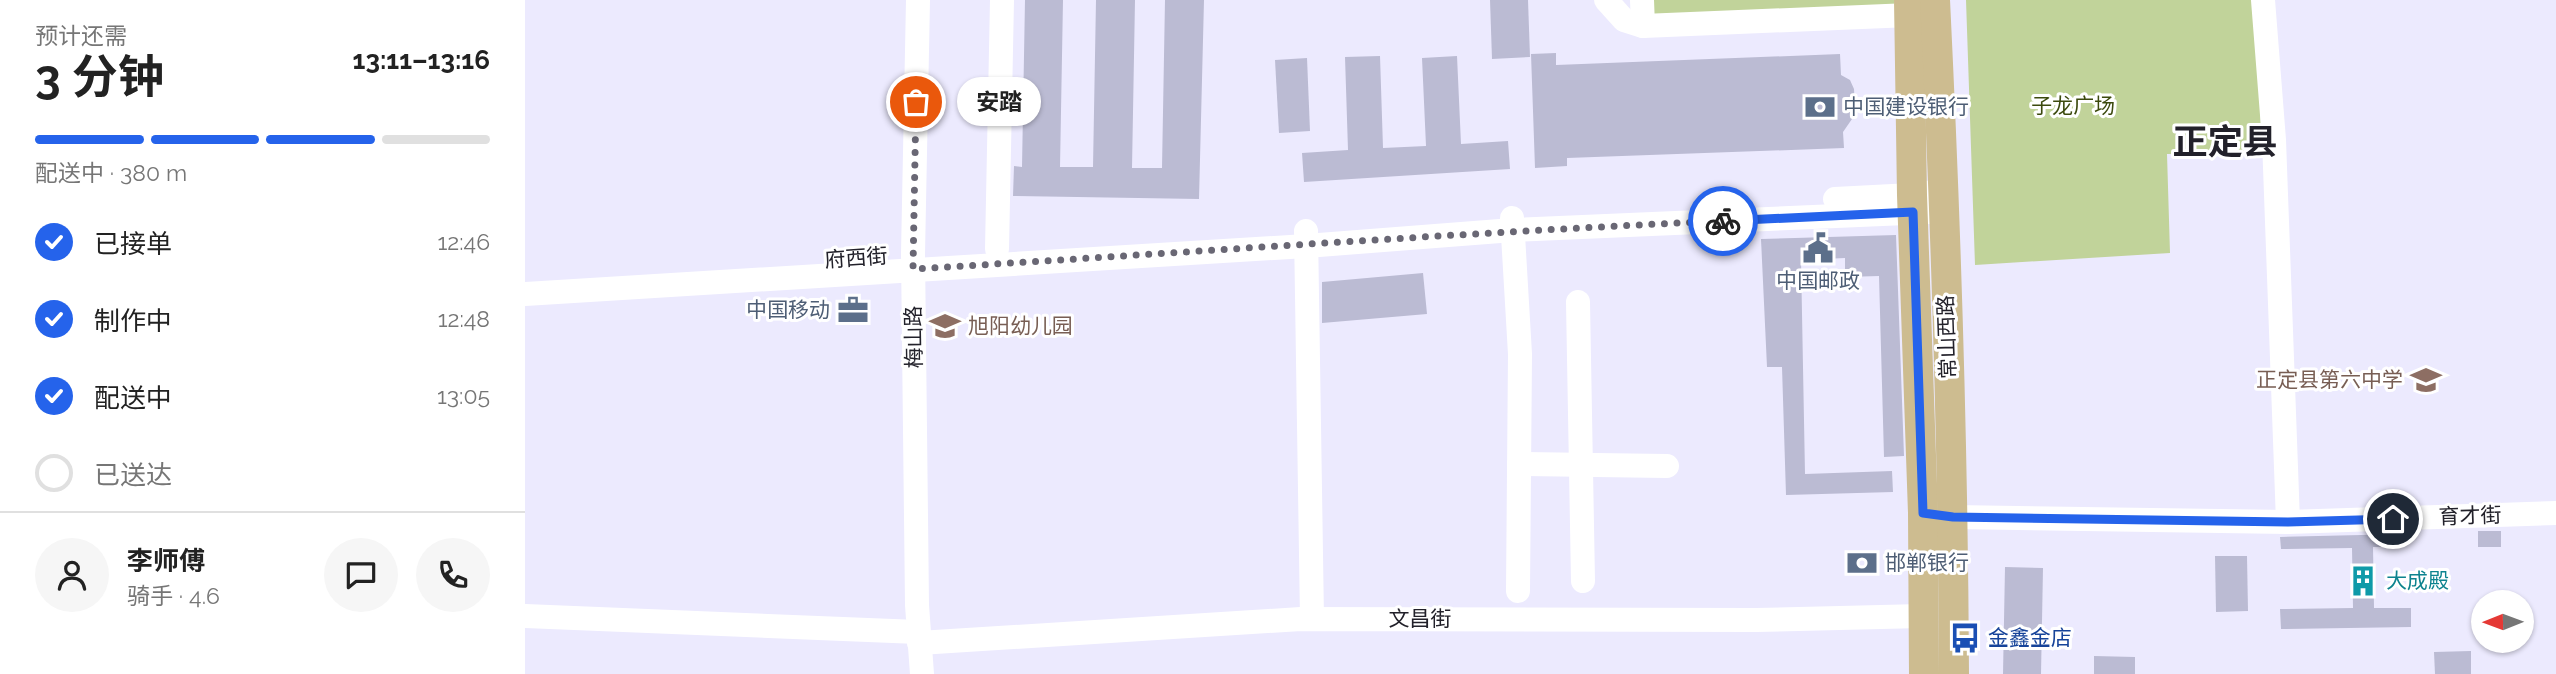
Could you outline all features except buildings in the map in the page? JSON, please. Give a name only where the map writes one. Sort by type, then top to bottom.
[{"type":"main road","name":"常山西路","points":[[1935,0],[1953,517],[1954,674]]},
{"type":"main road","name":"常山西路","points":[[1909,8],[1912,204],[1923,513],[1924,674]]},
{"type":"street","name":"梅山路","points":[[918,0],[913,262],[919,637],[922,674]]},
{"type":"street","points":[[997,249],[1002,0]]},
{"type":"street","points":[[1606,0],[1624,19],[1643,26],[1909,8]]},
{"type":"street","points":[[1642,0],[1643,26]]},
{"type":"street","points":[[2263,0],[2274,141],[2288,522]]},
{"type":"street","name":"府西街","points":[[525,278],[913,262],[997,249],[1306,238],[1943,201]]},
{"type":"street","points":[[1513,224],[1520,354],[1518,591]]},
{"type":"street","points":[[525,294],[913,262],[1306,238],[1312,619]]},
{"type":"street","points":[[1578,302],[1583,581]]},
{"type":"street","points":[[1519,464],[1667,466]]},
{"type":"street","name":"育才街","points":[[1923,513],[1953,517],[2288,522],[2556,513]]},
{"type":"street","name":"文昌街","points":[[525,615],[919,637],[1312,619],[1756,620],[1922,616]]},
{"type":"green space","points":[[1652,0],[1894,0],[1894,5],[1653,15]]},
{"type":"green space","name":"子龙广场","points":[[1966,0],[2256,0],[2262,153],[2167,154],[2170,253],[1975,265]]},
{"type":"way so far","points":[[916,102],[913,269],[1306,246],[1513,230],[1723,221]]},
{"type":"place","name":"安踏","points":[[916,102]]},
{"type":"place","name":"中国建设银行","points":[[1820,107]]},
{"type":"place","name":"中国邮政","points":[[1818,248]]},
{"type":"place","name":"中国移动","points":[[853,310]]},
{"type":"place","name":"旭阳幼儿园","points":[[945,326]]},
{"type":"place","name":"正定县第六中学","points":[[2426,380]]},
{"type":"place","name":"邯郸银行","points":[[1862,563]]},
{"type":"place","name":"大成殿","points":[[2363,581]]},
{"type":"place","name":"金鑫金店","points":[[1965,638]]},
{"type":"district","name":"正定县","points":[[2225,142]]},
{"type":"route","points":[[1723,221],[1913,212],[1923,513],[1953,517],[2288,522],[2393,519]]}]
